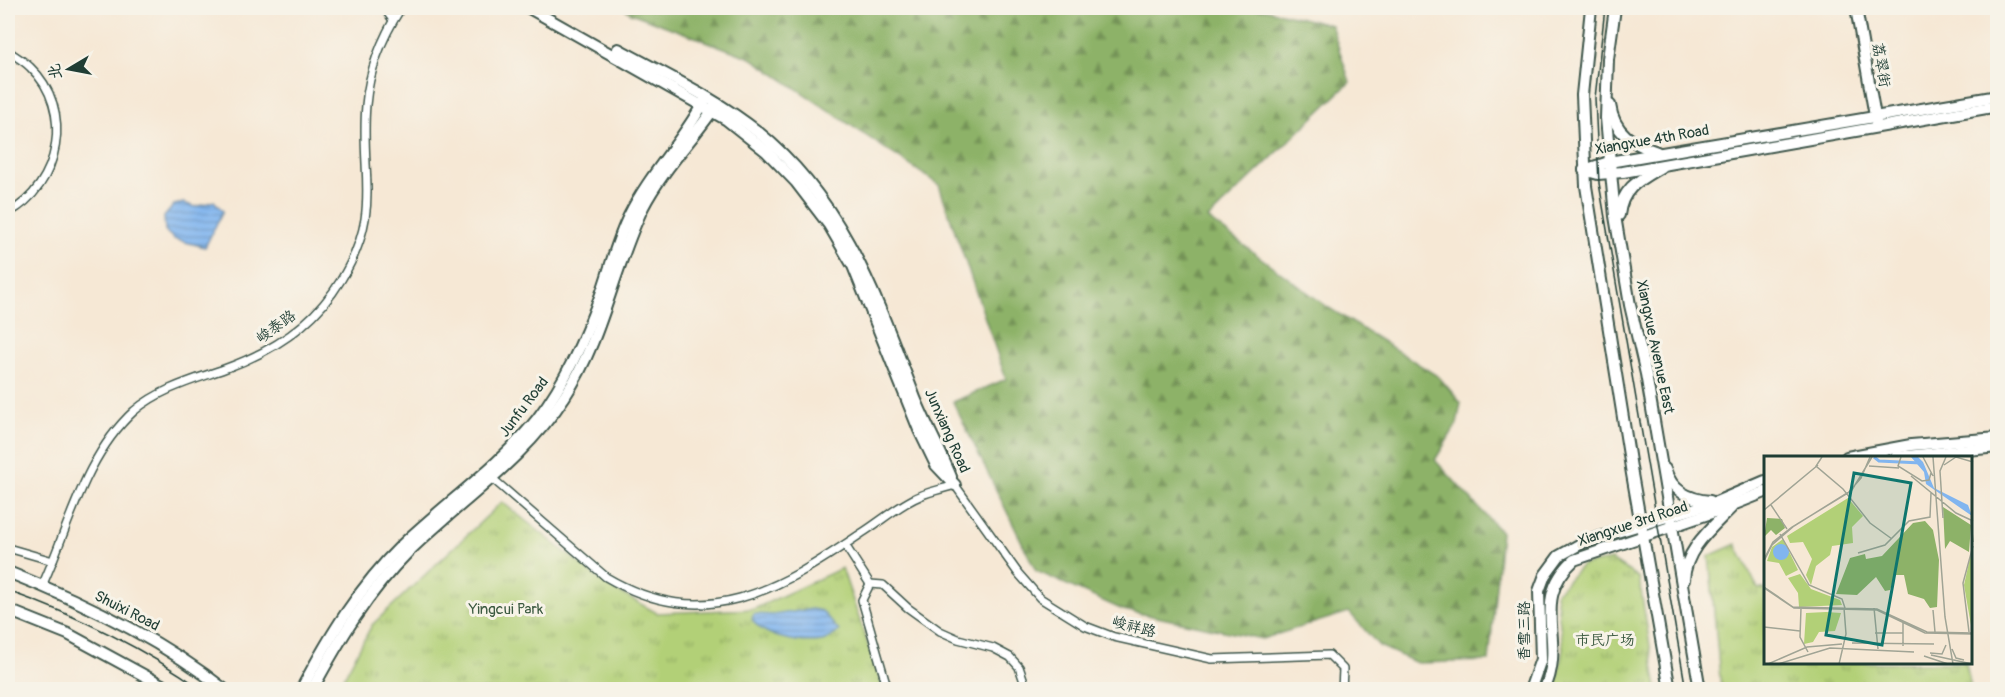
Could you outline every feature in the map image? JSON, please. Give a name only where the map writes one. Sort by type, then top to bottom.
[{"type":"street","points":[[384,8],[393,20]]},
{"type":"street","name":"峻泰路","points":[[42,586],[97,457],[115,431],[135,410],[161,392],[268,350],[291,336],[322,308],[340,281],[358,249],[367,214],[366,105],[386,31],[401,8]]},
{"type":"street","name":"Junxiang Road","points":[[529,8],[709,105]]},
{"type":"street","name":"Junxiang Road","points":[[541,8],[759,133],[786,157],[815,190],[845,233],[876,296],[916,400],[955,485]]},
{"type":"street","points":[[1591,8],[1582,95],[1584,170],[1670,690]]},
{"type":"street","name":"Xiangxue Avenue East","points":[[1615,8],[1607,84],[1609,162],[1618,243],[1659,449],[1700,690]]},
{"type":"street","name":"荔翠街","points":[[1856,8],[1877,127]]},
{"type":"street","points":[[8,51],[31,67],[47,90],[56,117],[55,154],[45,178],[25,201],[8,213]]},
{"type":"street","points":[[1607,84],[1611,112],[1622,134],[1640,147],[1661,153]]},
{"type":"street","name":"Xiangxue 4th Road","points":[[1584,170],[1609,162],[1875,115],[1998,96]]},
{"type":"street","name":"Junfu Road","points":[[312,690],[345,630],[391,569],[430,531],[493,480],[530,442],[565,396],[597,331],[620,264],[644,206],[709,105]]},
{"type":"street","name":"Junfu Road","points":[[301,690],[344,615],[371,578],[419,529],[501,460],[534,422],[558,389],[584,337],[629,214],[647,183],[709,105]]},
{"type":"street","name":"Xiangxue 4th Road","points":[[1584,170],[1610,173],[1998,106]]},
{"type":"street","points":[[1618,243],[1619,214],[1626,190],[1666,164]]},
{"type":"street","points":[[1853,456],[1922,444],[1998,438]]},
{"type":"street","points":[[1906,456],[1998,447]]},
{"type":"street","points":[[1659,449],[1667,475],[1676,489],[1689,497],[1716,502]]},
{"type":"street","points":[[493,480],[606,577],[626,589],[686,605],[727,602],[752,596],[799,575],[918,496],[955,485]]},
{"type":"street","name":"Xiangxue 3rd Road","points":[[1544,690],[1553,665],[1550,598],[1559,574],[1574,560],[1587,553],[1643,537],[1670,522],[1764,482]]},
{"type":"street","name":"峻祥路","points":[[955,485],[1018,573],[1040,598],[1085,626],[1114,637],[1212,659],[1329,655],[1343,669],[1342,690]]},
{"type":"street","name":"Xiangxue 3rd Road","points":[[1641,524],[1670,522],[1735,505],[1764,492]]},
{"type":"street","points":[[1685,600],[1684,577],[1689,558],[1703,538],[1735,505]]},
{"type":"street","name":"香雪三路","points":[[1530,690],[1541,659],[1539,591],[1552,564],[1573,547],[1641,524]]},
{"type":"street","points":[[845,545],[870,584]]},
{"type":"street","points":[[8,548],[53,561]]},
{"type":"street","name":"Shuixi Road","points":[[8,572],[42,586],[174,653],[225,690]]},
{"type":"street","points":[[870,584],[862,600],[888,690]]},
{"type":"street","points":[[870,584],[883,585],[908,608],[940,631],[958,639],[993,648],[1010,657],[1019,667],[1027,690]]},
{"type":"street","points":[[8,610],[68,634],[171,690]]},
{"type":"green space","points":[[624,8],[1260,8],[1331,25],[1350,82],[1208,219],[1329,308],[1439,377],[1461,403],[1457,424],[1435,460],[1501,532],[1489,661],[1417,663],[1379,646],[1349,612],[1262,639],[1123,610],[1036,571],[953,402],[1006,379],[939,185],[751,58],[631,13]]},
{"type":"green space","name":"Yingcui Park","points":[[502,502],[608,586],[657,613],[754,609],[842,568],[883,689],[337,690],[372,625]]},
{"type":"green space","points":[[1736,544],[1758,589],[1764,589],[1764,664],[1966,664],[1971,689],[1721,689],[1709,556]]},
{"type":"green space","name":"市民广场","points":[[1611,560],[1639,578],[1657,689],[1556,690],[1563,648],[1556,593],[1582,565]]},
{"type":"water","points":[[214,201],[223,211],[205,247],[174,239],[165,231],[164,217],[174,205],[184,203],[195,207]]},
{"type":"water","points":[[812,609],[822,611],[839,631],[822,641],[804,642],[773,635],[757,626],[752,619],[754,614],[773,615]]},
{"type":"tram line","points":[[1605,8],[1595,98],[1599,183],[1686,690]]},
{"type":"tram line","points":[[8,591],[109,634],[157,660],[203,690]]}]
